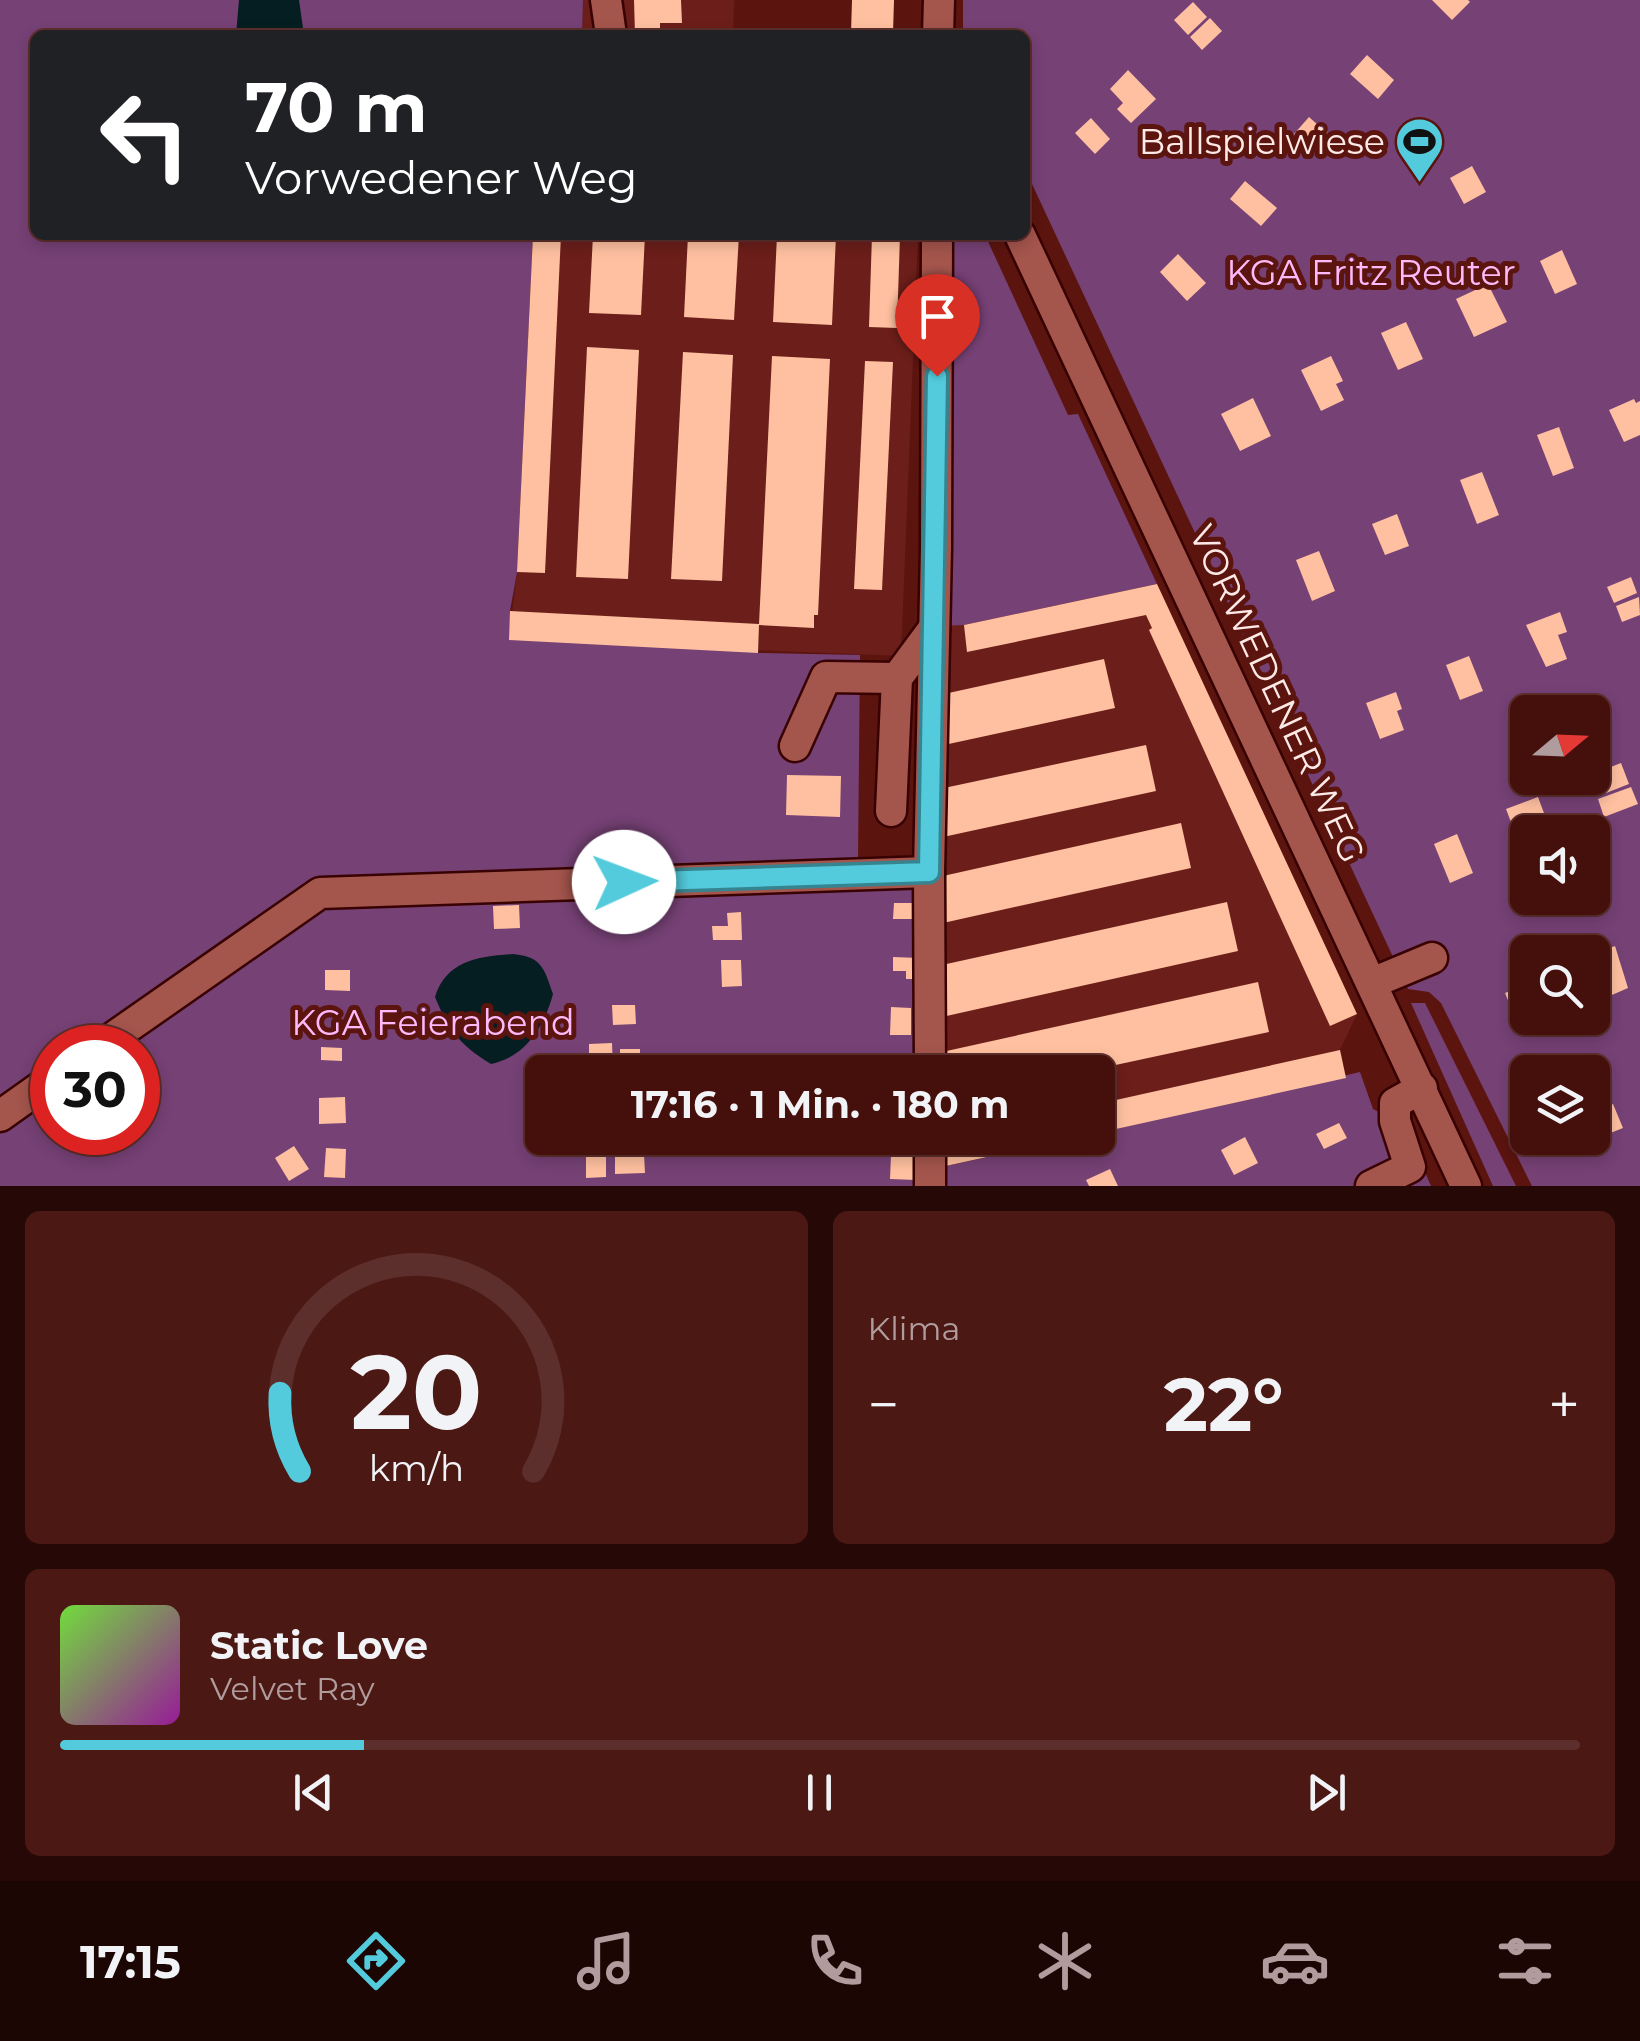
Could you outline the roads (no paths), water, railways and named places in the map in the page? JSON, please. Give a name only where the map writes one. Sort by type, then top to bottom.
[{"type":"street","points":[[606,0],[610,30]]},
{"type":"street","points":[[939,0],[939,30]]},
{"type":"street","points":[[930,1055],[937,240]]},
{"type":"street","name":"VORWEDENER WEG","points":[[1022,240],[1466,1186]]},
{"type":"street","points":[[891,811],[897,678],[934,628]]},
{"type":"street","points":[[794,746],[826,677],[897,678]]},
{"type":"street","points":[[131,1025],[320,893],[929,872]]},
{"type":"street","points":[[1372,983],[1432,958]]},
{"type":"street","points":[[1371,1186],[1411,1176],[1395,1121],[1395,1103],[1422,1088]]},
{"type":"street","points":[[0,1116],[30,1095]]},
{"type":"street","points":[[930,1155],[930,1186]]},
{"type":"water","points":[[239,0],[299,0],[303,30],[236,30]]},
{"type":"water","points":[[513,954],[540,965],[553,994],[532,1038],[514,1055],[491,1064],[457,1036],[435,997],[455,968],[488,956]]},
{"type":"place","name":"Ballspielwiese","points":[[1420,184]]},
{"type":"park label","name":"KGA Fritz Reuter","points":[[1371,273]]},
{"type":"park label","name":"KGA Feierabend","points":[[433,1023]]}]
